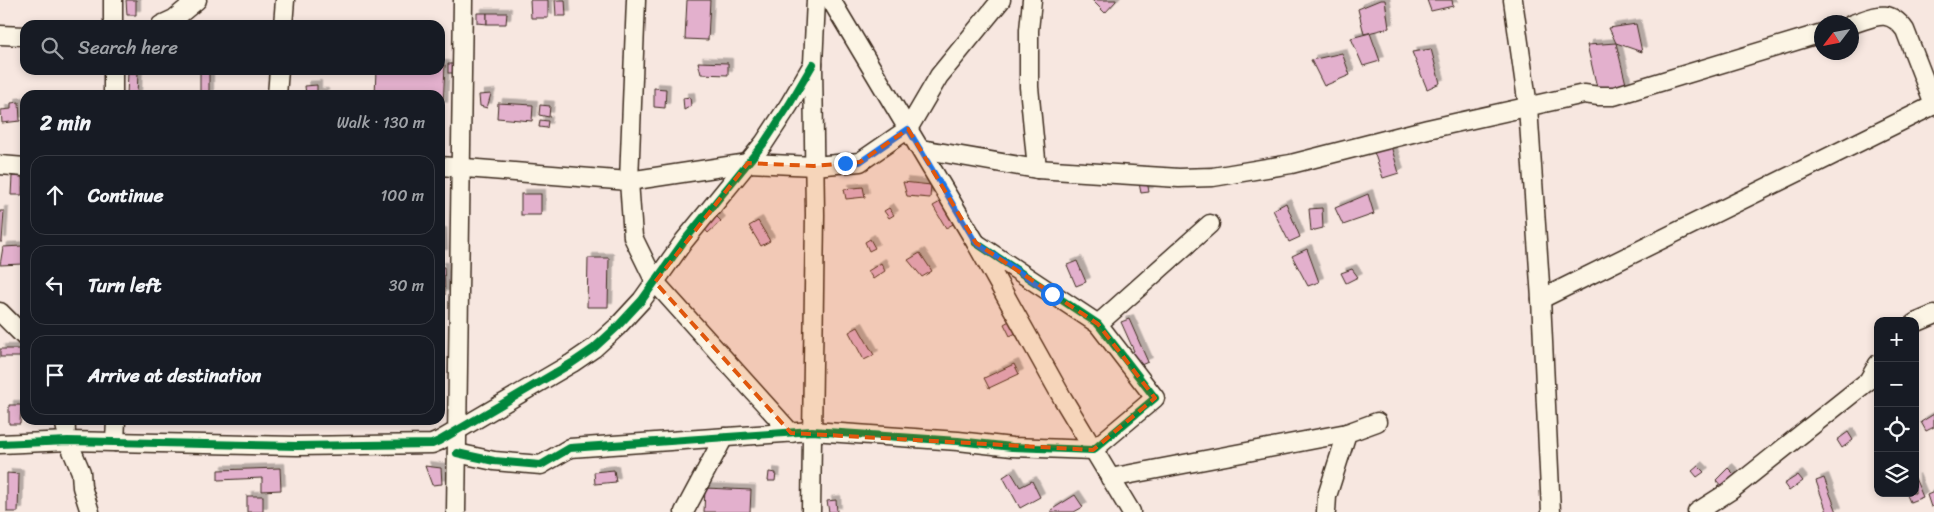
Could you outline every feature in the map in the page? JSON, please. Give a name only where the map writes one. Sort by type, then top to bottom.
[{"type":"street","points":[[113,0],[113,20]]},
{"type":"street","points":[[172,20],[197,0]]},
{"type":"street","points":[[283,20],[285,0]]},
{"type":"street","points":[[456,512],[463,0]]},
{"type":"street","points":[[636,0],[629,182],[632,237],[655,282],[791,433]]},
{"type":"street","points":[[811,512],[815,215],[813,64],[816,0]]},
{"type":"street","points":[[831,0],[976,243],[1063,400],[1131,512]]},
{"type":"street","points":[[445,167],[629,182],[748,163],[814,166],[860,162],[908,129],[939,76],[1001,0]]},
{"type":"street","points":[[1032,0],[1029,30],[1028,87],[1038,168]]},
{"type":"street","points":[[1514,0],[1528,107],[1541,299],[1552,512]]},
{"type":"street","points":[[1541,299],[1934,105],[1905,30],[1897,19],[1885,15],[1859,22]]},
{"type":"street","points":[[0,35],[20,36]]},
{"type":"street","points":[[920,149],[1038,168],[1179,178],[1213,177],[1291,164],[1428,129],[1584,94],[1614,96],[1814,35]]},
{"type":"street","points":[[0,444],[70,440],[297,446],[432,444],[572,363],[594,348],[617,327],[655,282],[684,241],[764,143],[789,106],[813,64]]},
{"type":"street","points":[[113,75],[113,90]]},
{"type":"street","points":[[277,90],[279,75]]},
{"type":"street","points":[[0,165],[20,167]]},
{"type":"street","points":[[1098,324],[1210,224]]},
{"type":"street","points":[[456,453],[494,461],[542,465],[570,448],[812,431],[958,441],[1012,447],[1093,450],[1155,398],[1098,324],[976,243]]},
{"type":"street","points":[[0,312],[20,332]]},
{"type":"street","points":[[1919,322],[1934,315]]},
{"type":"street","points":[[1698,512],[1730,490],[1868,381],[1874,371]]},
{"type":"street","points":[[1110,478],[1347,433],[1377,422]]},
{"type":"street","points":[[115,442],[116,425]]},
{"type":"street","points":[[1326,512],[1328,496],[1347,433]]},
{"type":"street","points":[[684,512],[724,437]]},
{"type":"street","points":[[70,440],[81,472],[82,488],[92,509]]},
{"type":"highlighted area","points":[[908,129],[976,243],[1098,324],[1155,398],[1093,450],[791,433],[655,282],[748,163],[814,166],[860,162]]},
{"type":"building","points":[[126,0],[136,0],[136,15],[127,15]]},
{"type":"building","points":[[530,0],[548,0],[548,18],[531,18]]},
{"type":"building","points":[[555,0],[565,0],[566,16],[556,16]]},
{"type":"building","points":[[687,0],[710,0],[708,40],[685,39]]},
{"type":"building","points":[[1092,0],[1116,0],[1116,1],[1105,13]]},
{"type":"building","points":[[1380,0],[1385,0],[1389,28],[1364,34],[1358,9]]},
{"type":"building","points":[[1427,0],[1452,0],[1453,6],[1431,11]]},
{"type":"building","points":[[477,13],[487,13],[487,24],[477,23]]},
{"type":"building","points":[[487,13],[507,13],[506,24],[487,24]]},
{"type":"building","points":[[1636,24],[1642,52],[1616,43],[1609,28]]},
{"type":"building","points":[[1370,33],[1380,61],[1363,66],[1351,38]]},
{"type":"building","points":[[1616,43],[1626,84],[1599,96],[1587,45]]},
{"type":"building","points":[[1431,49],[1440,83],[1427,89],[1412,52]]},
{"type":"building","points":[[1342,53],[1350,75],[1324,86],[1311,60]]},
{"type":"building","points":[[698,62],[728,63],[728,75],[701,74]]},
{"type":"building","points":[[448,64],[454,64],[454,73],[448,73]]},
{"type":"building","points":[[128,75],[138,75],[137,90],[127,90]]},
{"type":"building","points":[[200,75],[209,75],[209,90],[200,90]]},
{"type":"building","points":[[376,75],[445,75],[444,90],[375,90]]},
{"type":"building","points":[[317,85],[317,90],[305,90],[305,86]]},
{"type":"building","points":[[654,88],[666,89],[665,108],[654,107]]},
{"type":"building","points":[[491,94],[487,108],[480,106],[479,95]]},
{"type":"building","points":[[690,97],[691,106],[684,110],[683,98]]},
{"type":"building","points":[[19,102],[20,121],[2,123],[1,110],[11,109],[11,103]]},
{"type":"building","points":[[498,103],[533,105],[532,121],[497,118]]},
{"type":"building","points":[[540,105],[550,106],[549,117],[539,115]]},
{"type":"building","points":[[540,120],[548,121],[547,128],[539,127]]},
{"type":"building","points":[[1391,146],[1399,173],[1383,178],[1374,152]]},
{"type":"building","points":[[12,176],[20,177],[20,195],[11,195]]},
{"type":"building","points":[[1147,181],[1149,192],[1141,193],[1139,183]]},
{"type":"building","points":[[903,182],[931,185],[930,198],[907,196]]},
{"type":"building","points":[[863,187],[865,197],[846,199],[844,189]]},
{"type":"building","points":[[521,194],[541,194],[541,215],[521,215]]},
{"type":"building","points":[[1368,194],[1374,214],[1343,225],[1335,208]]},
{"type":"building","points":[[942,201],[955,223],[946,228],[933,206]]},
{"type":"building","points":[[1286,203],[1300,237],[1289,242],[1273,210]]},
{"type":"building","points":[[889,208],[894,215],[889,218],[884,211]]},
{"type":"building","points":[[1322,208],[1323,228],[1311,231],[1309,209]]},
{"type":"building","points":[[0,211],[4,211],[2,242],[0,242]]},
{"type":"building","points":[[715,215],[721,221],[708,233],[702,226]]},
{"type":"building","points":[[758,221],[770,241],[761,246],[749,226]]},
{"type":"building","points":[[870,239],[875,248],[869,251],[865,242]]},
{"type":"building","points":[[20,246],[20,264],[0,265],[3,247]]},
{"type":"building","points":[[1307,249],[1319,282],[1308,286],[1292,256]]},
{"type":"building","points":[[920,253],[932,271],[922,277],[908,260]]},
{"type":"building","points":[[588,258],[609,258],[608,307],[587,307]]},
{"type":"building","points":[[1077,261],[1086,282],[1076,286],[1067,265]]},
{"type":"building","points":[[881,263],[885,271],[873,279],[868,271]]},
{"type":"building","points":[[1352,269],[1358,277],[1346,283],[1341,273]]},
{"type":"building","points":[[1129,319],[1148,362],[1134,368],[1128,356],[1134,351],[1121,322]]},
{"type":"building","points":[[1011,320],[1018,332],[1010,336],[1004,324]]},
{"type":"building","points":[[858,327],[874,355],[864,360],[849,332]]},
{"type":"building","points":[[0,349],[20,349],[20,357],[0,357]]},
{"type":"building","points":[[1014,364],[1019,374],[989,388],[984,378]]},
{"type":"building","points":[[9,405],[20,405],[20,424],[9,424]]},
{"type":"building","points":[[1934,414],[1934,427],[1926,431],[1921,422]]},
{"type":"building","points":[[1848,432],[1853,440],[1842,448],[1837,440]]},
{"type":"building","points":[[425,466],[441,468],[442,484],[432,485]]},
{"type":"building","points":[[1698,466],[1704,472],[1697,477],[1692,471]]},
{"type":"building","points":[[280,468],[281,490],[262,491],[262,478],[218,480],[218,470]]},
{"type":"building","points":[[1728,468],[1736,476],[1723,488],[1716,480]]},
{"type":"building","points":[[614,470],[616,482],[595,484],[594,472]]},
{"type":"building","points":[[769,472],[776,473],[775,481],[768,481]]},
{"type":"building","points":[[1011,472],[1020,487],[1032,481],[1040,497],[1020,508],[1003,477]]},
{"type":"building","points":[[7,473],[19,474],[18,512],[7,512]]},
{"type":"building","points":[[1798,475],[1803,481],[1789,491],[1784,484]]},
{"type":"building","points":[[1824,478],[1837,512],[1827,512],[1816,481]]},
{"type":"building","points":[[705,488],[751,490],[750,512],[704,512]]},
{"type":"building","points":[[1919,488],[1923,497],[1910,502],[1908,497],[1919,497]]},
{"type":"building","points":[[1934,492],[1934,506],[1931,507],[1927,495]]},
{"type":"building","points":[[1075,495],[1083,507],[1074,512],[1052,512],[1051,510]]},
{"type":"building","points":[[247,496],[263,496],[263,512],[247,512]]},
{"type":"building","points":[[836,500],[837,512],[829,512],[827,501]]},
{"type":"cycle path","points":[[0,444],[68,441],[297,446],[432,444],[439,441],[572,363],[594,348],[617,327],[642,300],[684,241],[764,143],[813,64]]},
{"type":"cycle path","points":[[457,453],[494,461],[541,465],[570,448],[812,431],[958,441],[1012,447],[1093,450],[1155,398],[1098,324],[976,243]]},
{"type":"route","points":[[845,163],[860,162],[908,129],[976,243],[1052,294]]}]
